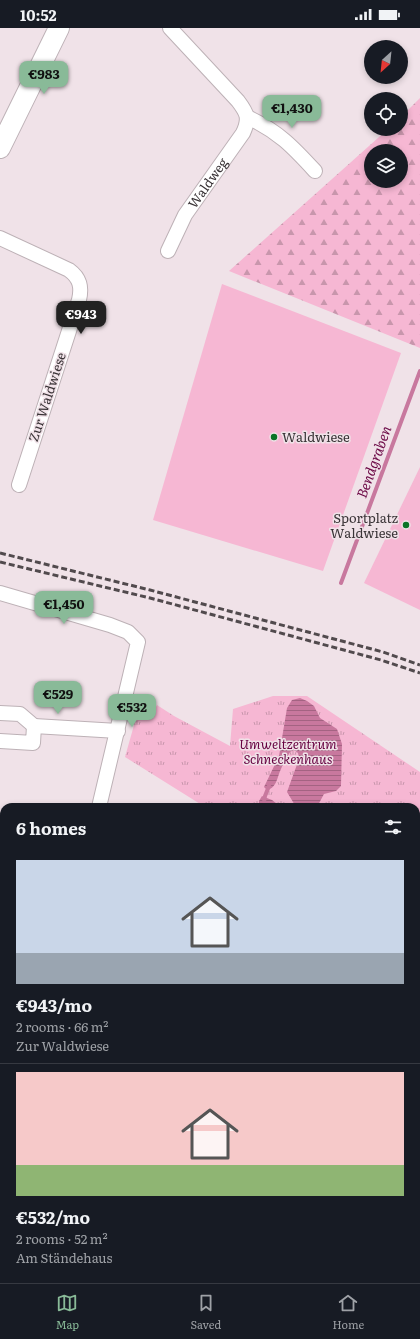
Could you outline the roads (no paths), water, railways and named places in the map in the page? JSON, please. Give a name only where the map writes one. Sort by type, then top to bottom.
[{"type":"main road","points":[[0,148],[59,28]]},
{"type":"street","points":[[170,28],[238,101],[245,110],[247,117],[262,124],[277,134],[315,171]]},
{"type":"street","name":"Waldweg","points":[[168,251],[185,215],[243,133],[247,123],[247,117]]},
{"type":"street","name":"Zur Waldwiese","points":[[0,238],[69,270],[76,276],[81,287],[79,300],[19,484]]},
{"type":"street","points":[[0,593],[110,624],[125,630],[138,642],[118,732],[100,803]]},
{"type":"street","points":[[0,712],[20,714],[34,726],[118,732]]},
{"type":"street","points":[[0,741],[32,743],[34,726]]},
{"type":"waterway","name":"Bendgraben","points":[[341,583],[420,371]]},
{"type":"waterway","name":"Bendgraben","points":[[265,803],[265,796],[269,786]]},
{"type":"railway","points":[[0,553],[150,590],[383,652],[420,665]]},
{"type":"railway","points":[[0,562],[150,598],[381,660],[420,673]]},
{"type":"place","name":"Waldwiese","points":[[274,437]]},
{"type":"place","name":"Sportplatz Waldwiese","points":[[406,525]]},
{"type":"park label","name":"Umweltzentrum Schneckenhaus","points":[[288,752]]}]
